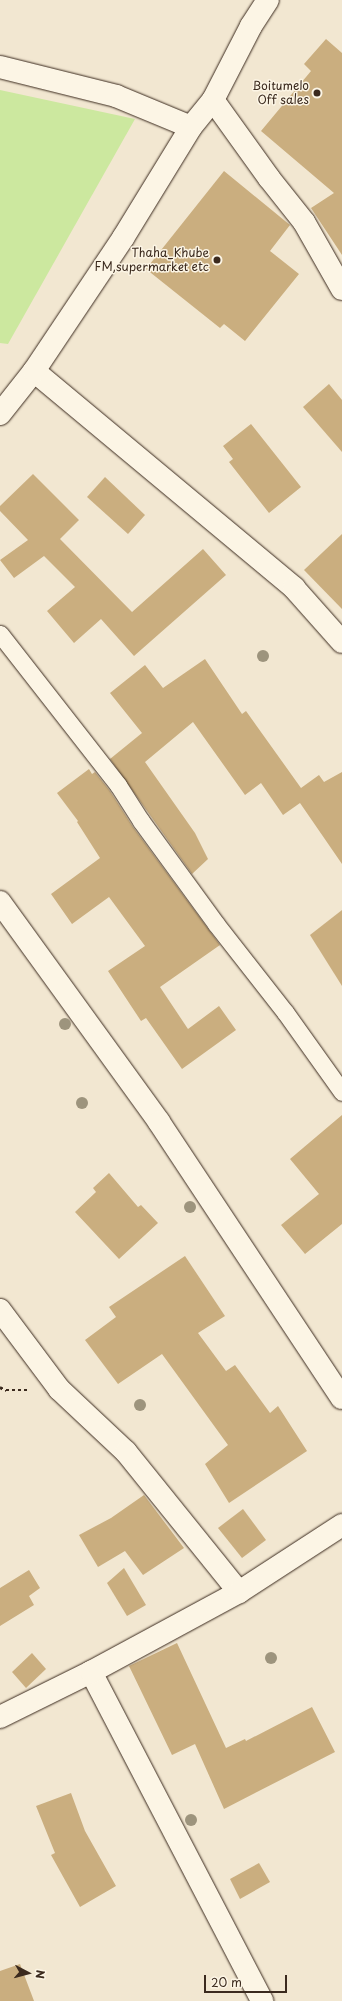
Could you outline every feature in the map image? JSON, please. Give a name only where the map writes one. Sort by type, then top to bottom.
[{"type":"street","points":[[0,414],[34,371],[123,238],[191,127],[212,100],[251,26],[268,0]]},
{"type":"street","points":[[0,67],[116,96],[191,127]]},
{"type":"street","points":[[212,100],[269,178],[304,222],[342,289]]},
{"type":"street","points":[[34,371],[294,588],[342,642]]},
{"type":"street","points":[[0,902],[159,1122],[342,1398]]},
{"type":"street","points":[[0,1310],[60,1389],[126,1452],[239,1592]]},
{"type":"street","points":[[0,1717],[91,1672],[239,1592],[342,1525]]},
{"type":"street","points":[[91,1672],[262,2001]]},
{"type":"lane","points":[[0,634],[118,786],[141,821],[216,924],[285,1012],[342,1092]]},
{"type":"green space","points":[[0,90],[135,119],[8,344],[0,343]]},
{"type":"building","name":"Boitumelo Off sales","points":[[326,39],[342,53],[342,255],[311,208],[334,193],[261,131],[311,71],[304,64]]},
{"type":"building","name":"Thaha_Khube FM,supermarket etc","points":[[224,171],[290,225],[270,251],[299,274],[245,341],[224,324],[220,328],[146,269]]},
{"type":"building","points":[[329,384],[342,400],[342,452],[303,407]]},
{"type":"building","points":[[251,424],[301,487],[269,513],[229,462],[233,459],[223,446]]},
{"type":"building","points":[[33,474],[79,520],[60,539],[132,612],[203,549],[226,575],[134,656],[101,619],[74,643],[47,611],[75,587],[44,556],[14,578],[0,560],[28,540],[0,511],[0,506]]},
{"type":"building","points":[[105,477],[145,515],[128,534],[87,497]]},
{"type":"building","points":[[342,534],[342,609],[304,570]]},
{"type":"building","points":[[205,659],[242,714],[246,711],[301,788],[319,775],[324,782],[342,772],[342,864],[300,803],[283,815],[261,783],[245,795],[193,722],[145,762],[195,833],[208,859],[192,874],[110,759],[142,733],[110,693],[145,665],[163,688]]},
{"type":"building","points":[[89,769],[92,774],[95,772],[110,791],[133,827],[220,945],[160,987],[188,1029],[219,1006],[236,1030],[182,1069],[146,1018],[141,1021],[108,971],[145,946],[109,897],[72,924],[51,894],[100,858],[77,822],[78,821],[57,793]]},
{"type":"building","points":[[342,910],[342,986],[310,935]]},
{"type":"building","points":[[342,1115],[342,1224],[305,1254],[281,1225],[319,1194],[290,1159]]},
{"type":"building","points":[[109,1173],[138,1207],[141,1205],[158,1223],[119,1259],[75,1212],[96,1192],[93,1188]]},
{"type":"building","points":[[185,1256],[225,1316],[198,1333],[226,1371],[235,1365],[270,1413],[278,1406],[307,1451],[229,1503],[205,1464],[228,1445],[162,1354],[118,1384],[85,1340],[116,1317],[109,1307]]},
{"type":"building","points":[[144,1495],[184,1548],[143,1575],[125,1551],[98,1567],[79,1535],[111,1518]]},
{"type":"building","points":[[243,1509],[266,1540],[242,1558],[218,1528]]},
{"type":"building","points":[[124,1568],[146,1605],[127,1616],[107,1583]]},
{"type":"building","points":[[29,1570],[40,1588],[29,1596],[34,1605],[0,1626],[0,1588]]},
{"type":"building","points":[[177,1643],[226,1748],[245,1739],[246,1741],[312,1707],[335,1752],[224,1809],[195,1744],[172,1755],[129,1666]]},
{"type":"building","points":[[32,1653],[46,1669],[26,1688],[12,1672]]},
{"type":"building","points":[[71,1793],[85,1831],[116,1886],[80,1907],[51,1855],[55,1853],[36,1806]]},
{"type":"building","points":[[259,1863],[270,1882],[240,1899],[230,1879]]},
{"type":"building","points":[[20,1964],[34,2001],[0,2001],[0,1971]]},
{"type":"place","name":"Boitumelo Off sales","points":[[317,93]]},
{"type":"place","name":"Thaha_Khube FM,supermarket etc","points":[[217,260]]}]
